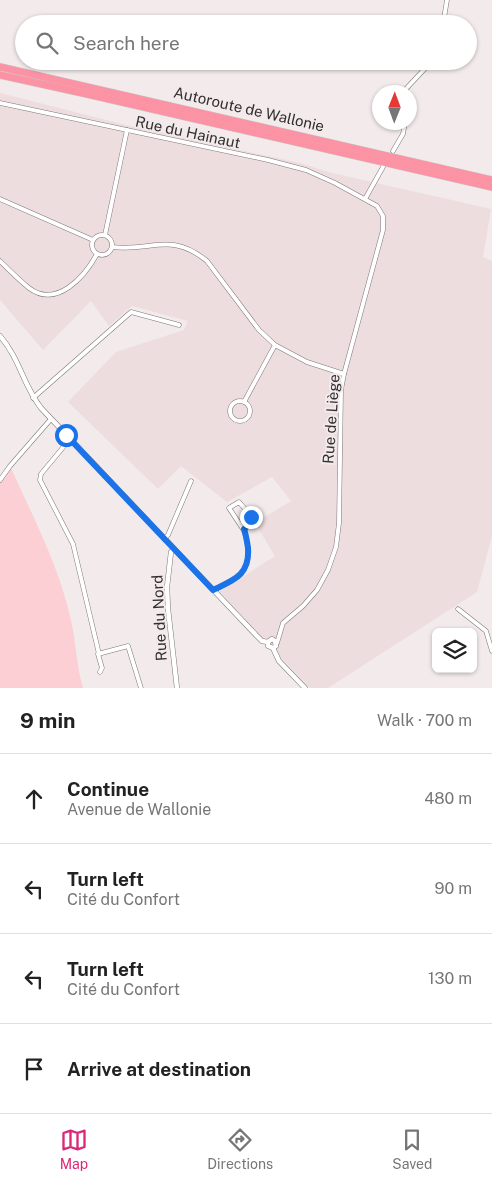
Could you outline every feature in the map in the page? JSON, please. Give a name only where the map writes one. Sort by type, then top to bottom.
[{"type":"highway","points":[[0,62],[12,65],[15,68]]},
{"type":"highway","name":"Autoroute de Wallonie","points":[[0,67],[15,70]]},
{"type":"highway","name":"Autoroute de Wallonie","points":[[17,70],[492,180]]},
{"type":"highway","name":"Autoroute de Wallonie","points":[[0,75],[492,188]]},
{"type":"highway","points":[[0,79],[25,80]]},
{"type":"street","points":[[444,15],[447,0]]},
{"type":"street","points":[[410,85],[424,70]]},
{"type":"street","name":"Rue du Hainaut","points":[[0,103],[268,160],[306,170],[365,199]]},
{"type":"street","points":[[104,235],[127,130]]},
{"type":"street","points":[[393,151],[404,130]]},
{"type":"street","points":[[365,199],[383,167]]},
{"type":"street","points":[[0,199],[93,240]]},
{"type":"street","name":"Rue de Liège","points":[[273,641],[279,635],[284,623],[317,590],[328,570],[336,547],[339,523],[344,374],[383,230],[383,216],[377,206],[365,199]]},
{"type":"street","points":[[104,235],[112,241],[112,247],[107,254],[97,254],[92,246],[93,240],[98,236],[104,235]]},
{"type":"street","points":[[112,247],[125,248],[172,244],[186,247],[196,252],[207,262],[259,330],[275,345],[307,362],[344,374]]},
{"type":"street","points":[[0,261],[30,289],[50,294],[61,292],[80,279],[97,254]]},
{"type":"street","points":[[33,398],[131,312],[179,325]]},
{"type":"street","points":[[0,336],[14,353],[33,398],[70,440],[262,641],[273,641]]},
{"type":"street","points":[[0,346],[6,343]]},
{"type":"street","points":[[244,402],[275,345]]},
{"type":"street","points":[[238,401],[244,402],[250,409],[248,417],[240,422],[234,420],[230,414],[230,408],[238,401]]},
{"type":"street","points":[[0,480],[51,418]]},
{"type":"street","points":[[70,440],[42,474],[40,480],[73,544],[102,668],[100,672]]},
{"type":"street","points":[[164,539],[168,535],[191,481]]},
{"type":"street","points":[[213,590],[233,580],[245,568],[248,555],[244,529],[229,508],[240,502],[251,517],[250,524],[244,529]]},
{"type":"street","name":"Rue du Nord","points":[[174,549],[171,552],[167,587],[176,688]]},
{"type":"street","points":[[458,610],[486,631],[492,651]]},
{"type":"street","points":[[273,641],[275,647],[273,648]]},
{"type":"street","points":[[273,641],[269,647],[273,648],[280,661],[305,688]]},
{"type":"street","points":[[99,654],[128,646],[141,688]]},
{"type":"shaded area","points":[[0,93],[126,125],[300,163],[332,173],[491,209],[483,257],[492,261],[492,536],[477,592],[328,688],[310,688],[219,592],[275,556],[255,523],[291,501],[272,477],[227,502],[181,466],[158,489],[68,402],[116,352],[184,330],[188,321],[132,306],[109,326],[91,301],[43,350],[0,300]]},
{"type":"shaded area","points":[[10,466],[59,578],[72,625],[83,688],[0,688],[0,480]]},
{"type":"route","points":[[66,435],[213,590],[242,574],[248,562],[244,529],[250,524],[251,517]]}]
